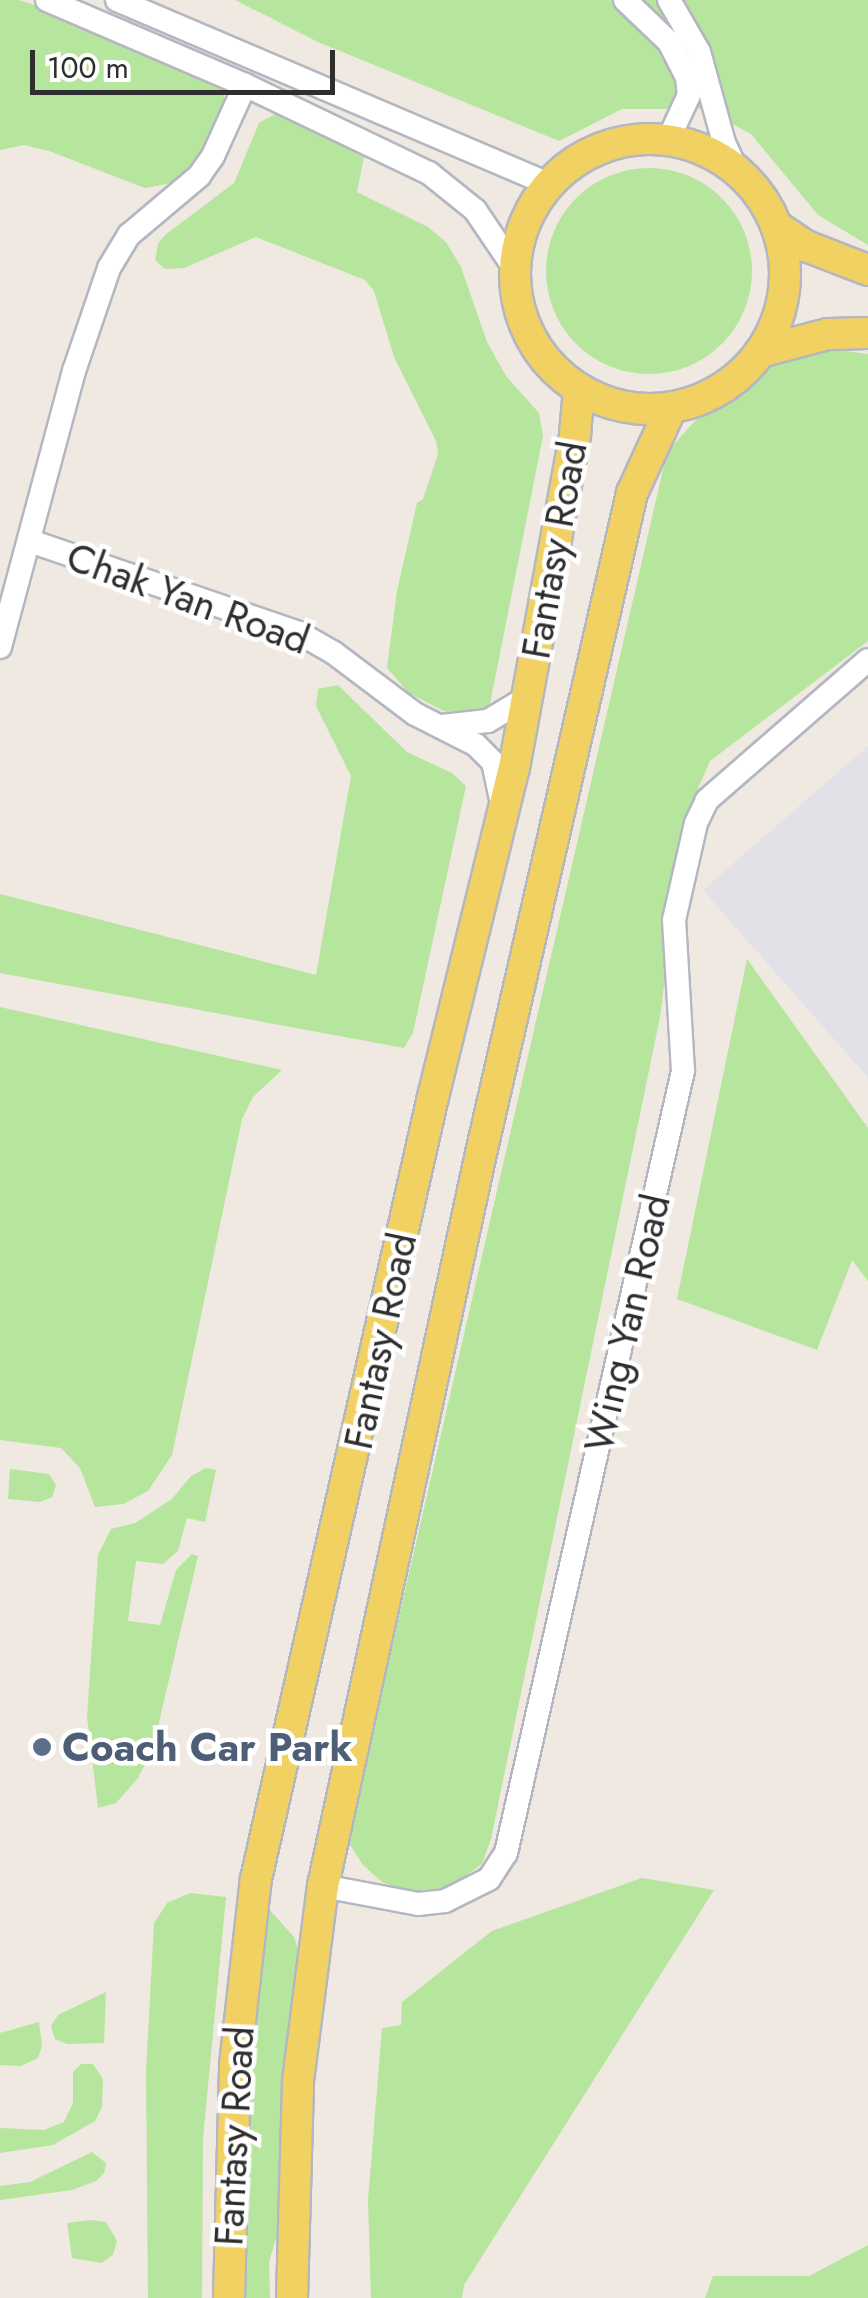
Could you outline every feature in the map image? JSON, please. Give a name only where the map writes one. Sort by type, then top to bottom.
[{"type":"main road","points":[[668,140],[711,154],[738,171],[756,190],[776,226],[784,279],[780,310],[760,352],[720,390],[671,408],[646,410],[604,402],[579,390],[544,359],[528,332],[518,302],[515,270],[531,210],[549,184],[578,159],[613,144],[668,140]]},
{"type":"main road","points":[[776,226],[806,246],[868,270]]},
{"type":"main road","points":[[760,352],[828,334],[868,333]]},
{"type":"main road","name":"Fantasy Road","points":[[229,2298],[234,2066],[256,1879],[433,1097],[504,810],[528,698],[579,390]]},
{"type":"main road","name":"Fantasy Road","points":[[292,2298],[298,2081],[324,1886],[482,1150],[628,512],[671,408]]},
{"type":"street","points":[[46,0],[244,85],[446,184],[475,210],[515,270]]},
{"type":"street","points":[[118,0],[549,184]]},
{"type":"street","points":[[625,0],[669,42],[687,77],[689,95],[668,140]]},
{"type":"street","points":[[669,0],[699,52],[724,142],[738,171]]},
{"type":"street","points":[[0,647],[74,371],[109,268],[130,235],[198,176],[213,156],[244,85]]},
{"type":"street","name":"Chak Yan Road","points":[[30,541],[300,633],[334,652],[415,714],[476,746],[492,762],[504,810]]},
{"type":"street","name":"Wing Yan Road","points":[[324,1886],[418,1904],[444,1901],[468,1893],[489,1879],[506,1854],[683,1071],[674,920],[696,823],[707,800],[868,660]]},
{"type":"street","points":[[442,726],[488,721],[528,698]]},
{"type":"shaded area","points":[[868,746],[868,1078],[703,890]]},
{"type":"green space","points":[[0,0],[19,0],[126,35],[218,76],[224,89],[224,123],[206,159],[172,183],[145,188],[49,151],[24,145],[0,150]]},
{"type":"green space","points":[[235,0],[868,0],[868,245],[818,215],[751,134],[705,109],[622,109],[559,141],[318,42]]},
{"type":"green space","points":[[279,112],[364,157],[357,192],[428,227],[446,242],[461,267],[487,342],[506,376],[539,413],[543,436],[489,709],[446,712],[409,693],[387,668],[397,591],[417,503],[423,499],[438,454],[436,441],[394,357],[374,291],[365,280],[256,237],[184,268],[165,269],[155,260],[158,244],[165,235],[234,183],[259,123]]},
{"type":"green space","points":[[649,168],[689,175],[722,198],[745,231],[752,271],[745,311],[722,344],[689,367],[649,374],[609,367],[576,344],[553,311],[546,271],[553,231],[576,198],[609,175]]},
{"type":"green space","points":[[814,347],[868,354],[868,641],[710,761],[686,816],[660,1017],[491,1839],[482,1864],[448,1888],[405,1891],[382,1882],[363,1865],[350,1845],[352,1821],[667,452],[712,402],[743,386],[766,367]]},
{"type":"green space","points":[[338,685],[407,752],[452,773],[466,786],[413,1033],[404,1048],[0,973],[0,894],[316,975],[351,776],[316,706],[318,689]]},
{"type":"green space","points":[[747,959],[868,1128],[868,1281],[852,1260],[817,1350],[677,1299]]},
{"type":"green space","points":[[0,1007],[282,1070],[253,1097],[242,1119],[172,1455],[148,1491],[123,1504],[95,1507],[80,1468],[61,1448],[0,1440]]},
{"type":"green space","points":[[206,1468],[216,1470],[205,1522],[187,1518],[178,1551],[163,1564],[136,1561],[128,1621],[160,1625],[176,1570],[192,1554],[198,1556],[153,1748],[138,1778],[116,1803],[98,1808],[87,1717],[98,1555],[111,1529],[135,1523],[172,1499],[191,1476]]},
{"type":"green space","points":[[10,1469],[49,1474],[56,1485],[52,1497],[40,1502],[8,1499]]},
{"type":"green space","points":[[642,1878],[714,1890],[464,2285],[462,2298],[371,2298],[368,2201],[382,2028],[401,2025],[402,2002],[492,1931]]},
{"type":"green space","points":[[190,1893],[226,1897],[203,2139],[202,2298],[148,2298],[146,2071],[154,1923],[167,1903]]},
{"type":"green space","points":[[269,1909],[294,1937],[298,1949],[288,2039],[282,2219],[269,2262],[270,2298],[241,2298],[242,2141]]},
{"type":"green space","points":[[106,1992],[104,2043],[67,2044],[55,2039],[51,2026],[58,2015]]},
{"type":"green space","points":[[39,2022],[42,2046],[38,2058],[21,2066],[0,2065],[0,2033]]},
{"type":"green space","points":[[81,2064],[93,2064],[103,2079],[102,2107],[95,2121],[53,2145],[0,2153],[0,2128],[44,2130],[64,2122],[73,2103],[73,2072]]},
{"type":"green space","points":[[92,2152],[106,2163],[104,2173],[96,2181],[72,2190],[0,2200],[0,2186],[30,2182]]},
{"type":"green space","points":[[106,2222],[117,2241],[113,2255],[101,2263],[72,2258],[67,2223]]},
{"type":"green space","points":[[868,2245],[868,2298],[705,2298],[713,2276],[809,2276]]},
{"type":"place","name":"Coach Car Park","points":[[42,1747]]}]
